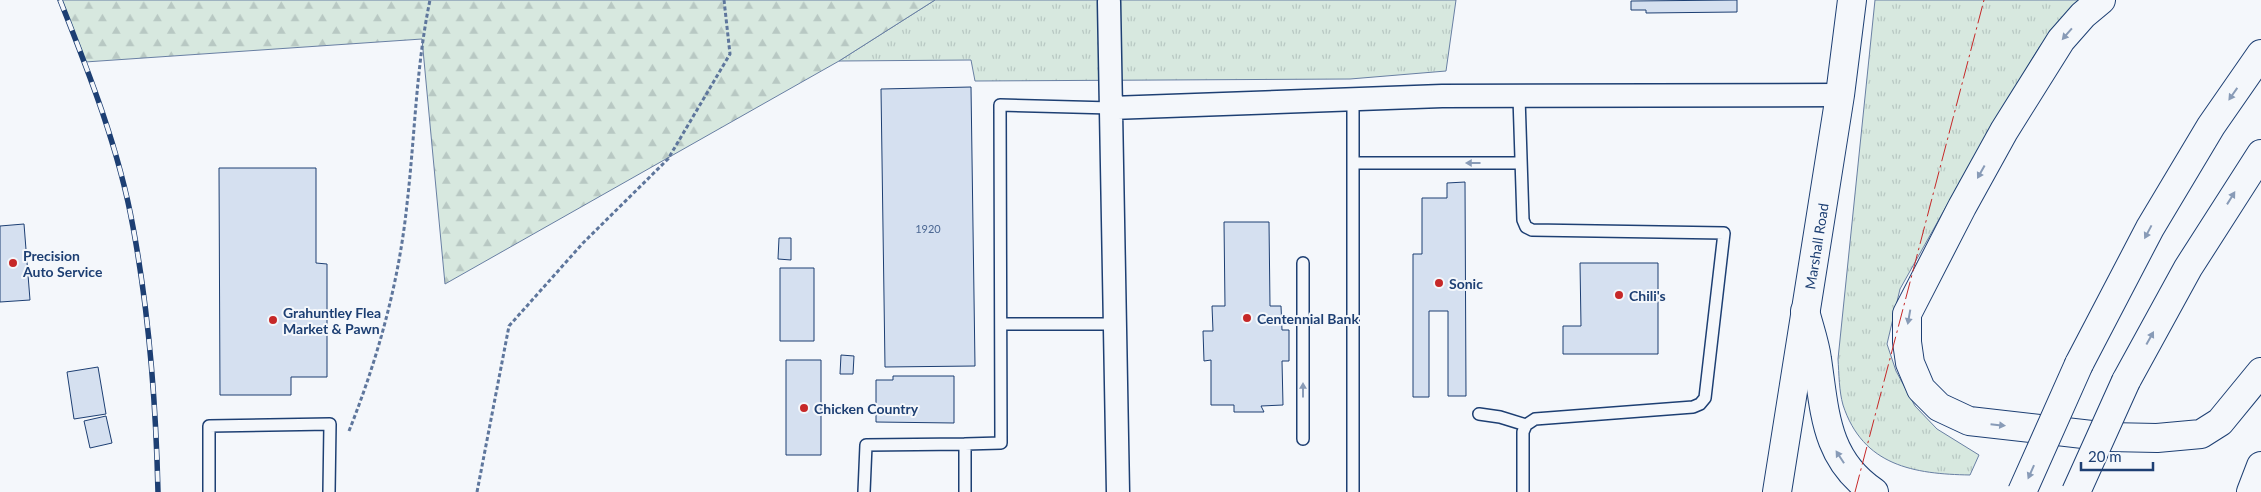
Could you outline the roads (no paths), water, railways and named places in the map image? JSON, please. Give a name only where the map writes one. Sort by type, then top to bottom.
[{"type":"main road","name":"Marshall Road","points":[[1777,492],[1840,95],[1852,0]]},
{"type":"main road","points":[[2101,0],[2083,15],[2062,40],[2004,131],[1962,207],[1907,314],[1907,342],[1910,363],[1921,390],[1939,407],[1968,422],[2109,437],[2157,438],[2201,434],[2214,426],[2230,411],[2261,372]]},
{"type":"main road","points":[[2022,492],[2080,364],[2150,228],[2212,126],[2261,54]]},
{"type":"main road","points":[[2076,492],[2126,381],[2188,268],[2261,154]]},
{"type":"main road","points":[[1805,311],[1817,358],[1825,418],[1833,446],[1849,470],[1874,492]]},
{"type":"main road","points":[[2251,492],[2261,466]]},
{"type":"street","points":[[1109,2],[1118,492]]},
{"type":"street","points":[[1111,108],[1442,96],[1840,95]]},
{"type":"lane","points":[[1520,97],[1523,220],[1526,227],[1532,230],[1724,232],[1705,398],[1700,404],[1693,407],[1535,419],[1526,425]]},
{"type":"lane","points":[[1353,99],[1355,163],[1353,492]]},
{"type":"lane","points":[[864,492],[866,444],[1001,443],[1000,105],[1111,108]]},
{"type":"lane","points":[[1355,163],[1521,163]]},
{"type":"lane","points":[[1303,263],[1303,439]]},
{"type":"lane","points":[[1002,324],[1116,324]]},
{"type":"lane","points":[[1479,414],[1500,417],[1526,425]]},
{"type":"lane","points":[[209,492],[209,426],[330,424],[329,492]]},
{"type":"lane","points":[[1523,492],[1526,425]]},
{"type":"lane","points":[[965,444],[965,492]]},
{"type":"railway","points":[[60,0],[92,83],[111,140],[120,169],[133,227],[151,359],[158,492]]},
{"type":"place","name":"Precision Auto Service","points":[[13,263]]},
{"type":"place","name":"Sonic","points":[[1439,283]]},
{"type":"place","name":"Chili's","points":[[1619,295]]},
{"type":"place","name":"Centennial Bank","points":[[1247,318]]},
{"type":"place","name":"Grahuntley Flea Market & Pawn","points":[[273,320]]},
{"type":"place","name":"Chicken Country","points":[[804,408]]}]
